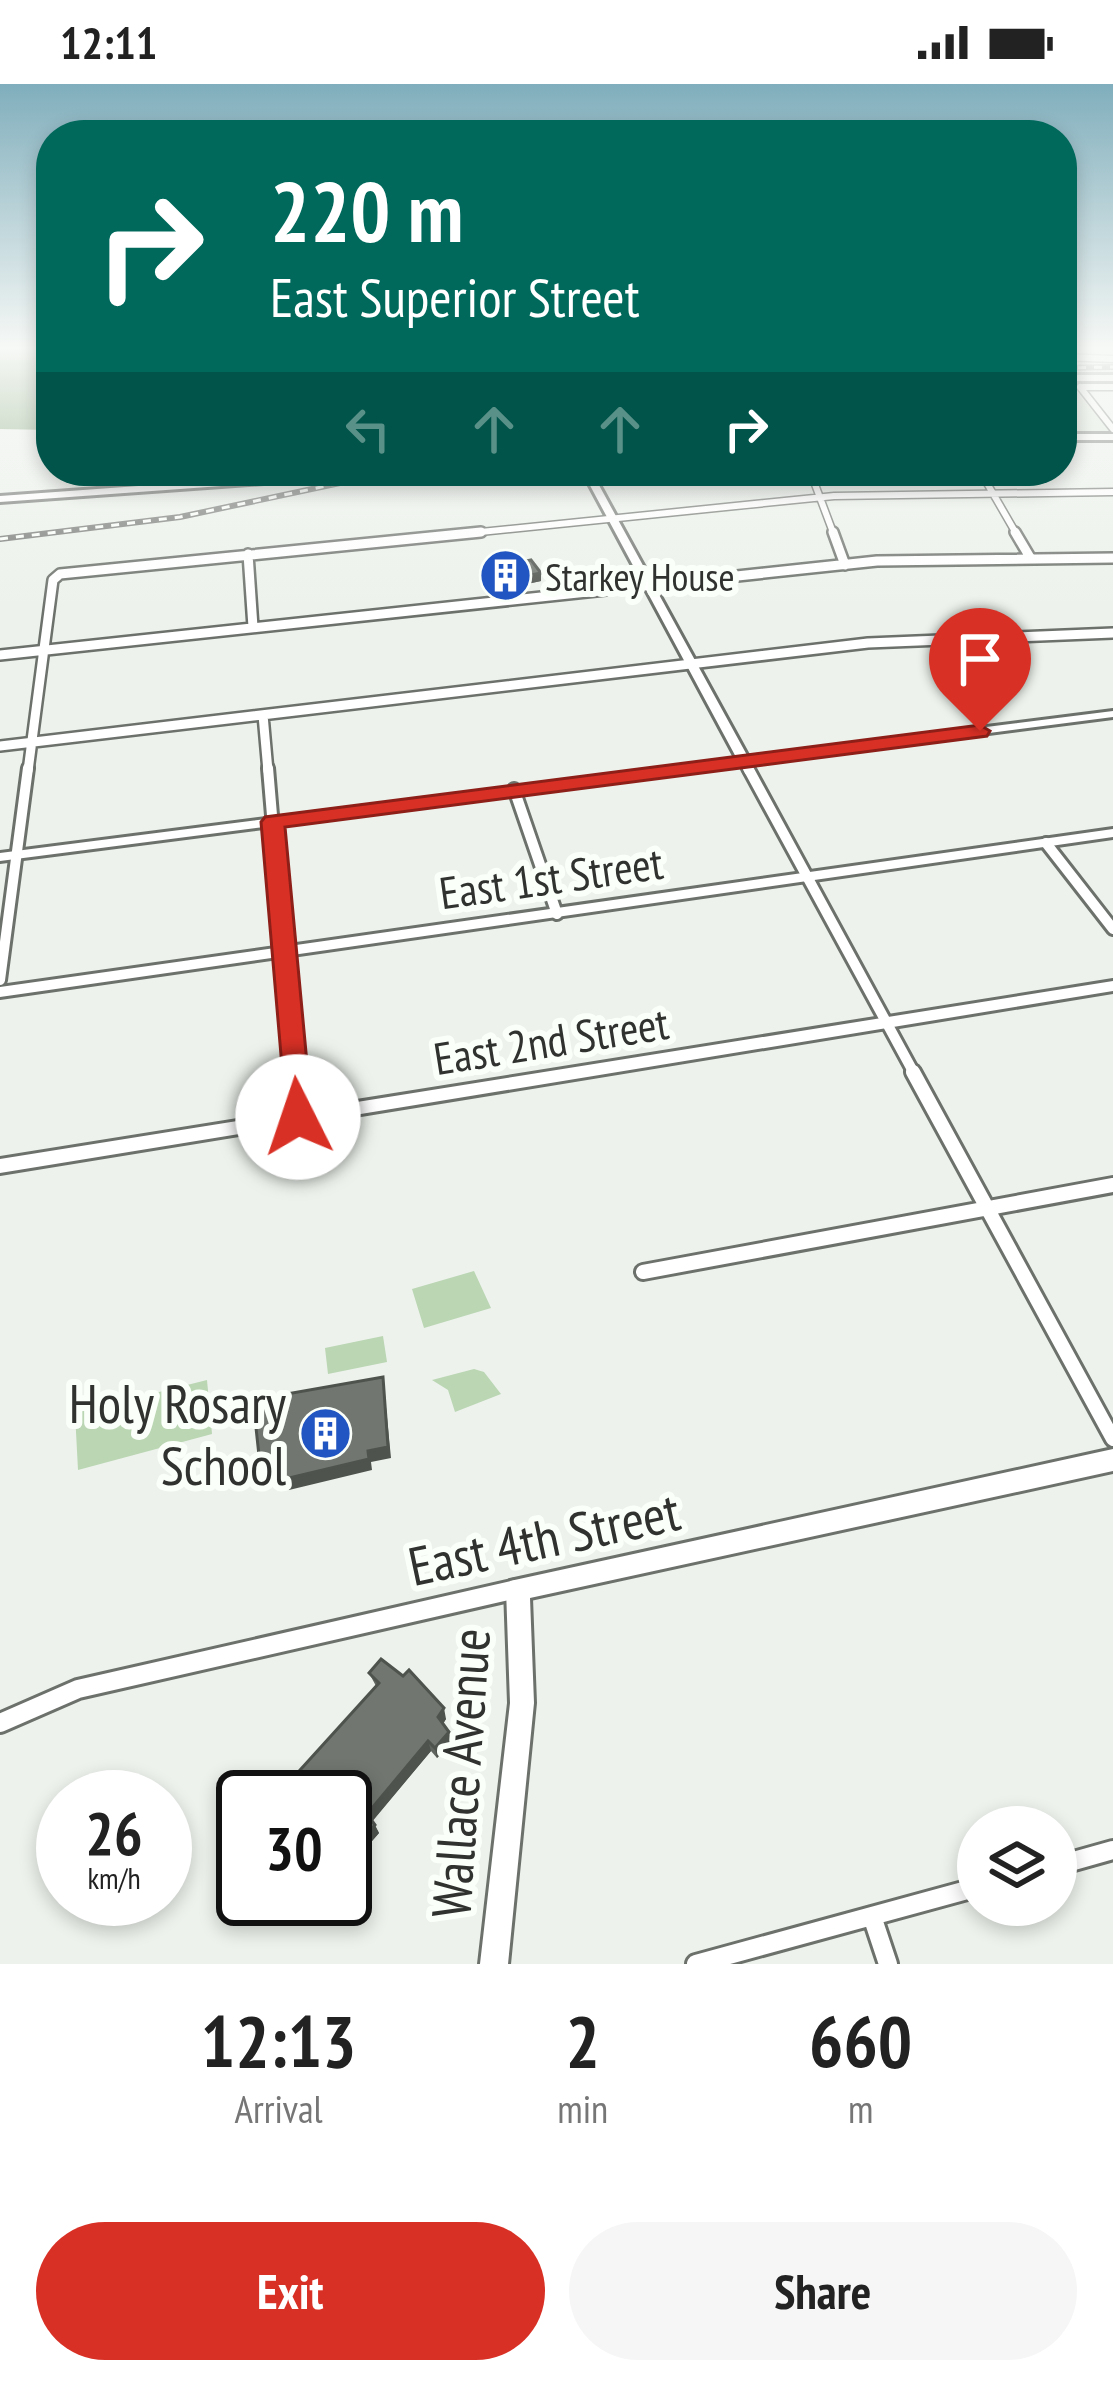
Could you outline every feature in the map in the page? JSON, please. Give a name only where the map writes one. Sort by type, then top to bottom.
[{"type":"highway","points":[[0,499],[154,486]]},
{"type":"main road","name":"East 4th Street","points":[[518,1589],[1113,1460]]},
{"type":"main road","name":"Wallace Avenue","points":[[494,1964],[522,1703],[518,1589]]},
{"type":"street","points":[[595,486],[1113,1439]]},
{"type":"street","points":[[816,486],[845,565]]},
{"type":"street","points":[[988,486],[1031,559]]},
{"type":"street","points":[[0,980],[53,580],[58,574],[820,498],[1113,492]]},
{"type":"street","points":[[248,554],[253,628]]},
{"type":"street","points":[[0,655],[845,565],[1113,558]]},
{"type":"street","points":[[0,746],[868,643],[1113,633]]},
{"type":"street","points":[[0,857],[1113,714]]},
{"type":"street","points":[[262,715],[298,1117]]},
{"type":"street","points":[[514,789],[557,914]]},
{"type":"street","name":"East 1st Street","points":[[0,992],[1113,833]]},
{"type":"street","points":[[1046,843],[1113,929]]},
{"type":"street","name":"East 2nd Street","points":[[0,1166],[1113,986]]},
{"type":"street","points":[[643,1272],[1113,1185]]},
{"type":"street","name":"East 4th Street","points":[[0,1723],[94,1685],[518,1589]]},
{"type":"street","points":[[1077,1860],[1113,1850]]},
{"type":"street","points":[[696,1964],[957,1893]]},
{"type":"street","points":[[872,1916],[888,1964]]},
{"type":"shaded area","points":[[474,1271],[491,1308],[424,1328],[412,1289]]},
{"type":"shaded area","points":[[383,1336],[387,1362],[328,1374],[325,1348]]},
{"type":"shaded area","points":[[474,1369],[484,1372],[501,1394],[455,1412],[448,1390],[432,1380]]},
{"type":"shaded area","points":[[207,1380],[212,1434],[78,1470],[75,1413]]},
{"type":"building","points":[[531,560],[541,573],[526,576],[517,563]]},
{"type":"building","name":"Holy Rosary School","points":[[383,1377],[388,1447],[368,1451],[369,1459],[285,1479],[285,1469],[261,1474],[253,1400]]},
{"type":"building","points":[[381,1659],[403,1676],[409,1670],[444,1708],[438,1717],[449,1732],[435,1748],[428,1741],[372,1808],[372,1770],[300,1770],[379,1683],[369,1673]]},
{"type":"railway","points":[[0,539],[180,517],[326,486]]},
{"type":"place","name":"Starkey House","points":[[506,576]]},
{"type":"place","name":"Holy Rosary School","points":[[325,1434]]},
{"type":"route","points":[[298,1117],[273,822],[980,731]]}]
